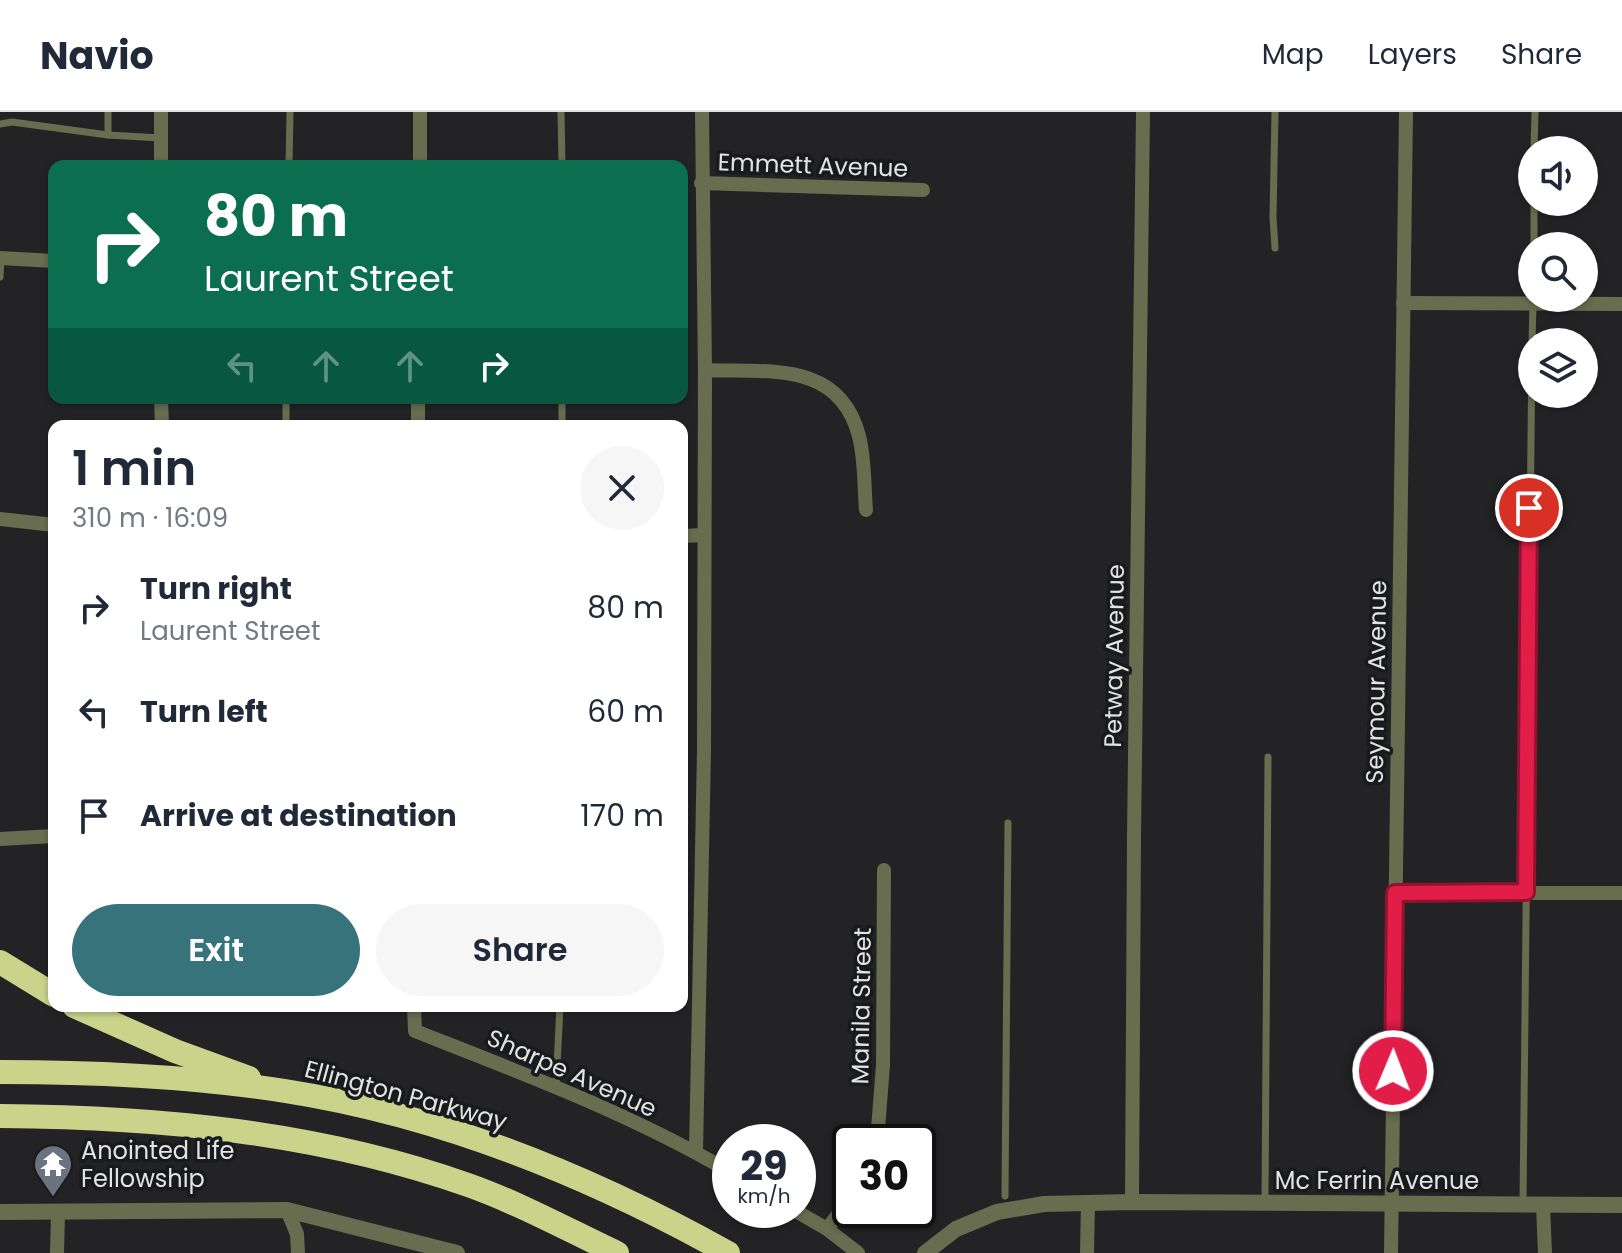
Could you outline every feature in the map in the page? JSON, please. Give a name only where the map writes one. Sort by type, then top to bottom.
[{"type":"highway","points":[[0,962],[48,991]]},
{"type":"highway","points":[[87,1012],[175,1051],[285,1091]]},
{"type":"highway","name":"Ellington Parkway","points":[[0,1072],[151,1077],[285,1091],[365,1108],[465,1136],[528,1158],[676,1224],[728,1253]]},
{"type":"highway","points":[[0,1116],[44,1116],[236,1130],[377,1156],[470,1185],[617,1253]]},
{"type":"highway","points":[[0,1124],[44,1116]]},
{"type":"street","points":[[161,112],[161,160]]},
{"type":"street","points":[[420,112],[420,160]]},
{"type":"street","points":[[696,1152],[704,751],[702,112]]},
{"type":"street","name":"Petway Avenue","points":[[1132,1202],[1143,112]]},
{"type":"street","name":"Seymour Avenue","points":[[1391,1253],[1406,112]]},
{"type":"street","name":"Emmett Avenue","points":[[701,183],[923,190]]},
{"type":"street","points":[[1,258],[48,261]]},
{"type":"street","points":[[1403,303],[1518,301]]},
{"type":"street","points":[[1598,303],[1622,304]]},
{"type":"street","points":[[705,370],[788,372],[816,379],[833,390],[859,435],[866,510]]},
{"type":"street","points":[[0,519],[48,524]]},
{"type":"street","points":[[688,536],[704,535]]},
{"type":"street","points":[[0,839],[48,836]]},
{"type":"street","name":"Manila Street","points":[[878,1124],[883,1065],[884,870]]},
{"type":"street","points":[[1395,893],[1622,893]]},
{"type":"street","name":"Sharpe Avenue","points":[[414,1012],[415,1031],[556,1086],[712,1161]]},
{"type":"street","points":[[1087,1253],[1088,1202]]},
{"type":"street","name":"Mc Ferrin Avenue","points":[[925,1253],[956,1229],[997,1212],[1044,1204],[1622,1205]]},
{"type":"street","points":[[1543,1205],[1545,1253]]},
{"type":"street","points":[[287,1210],[297,1234],[298,1253]]},
{"type":"street","points":[[0,1212],[287,1210],[457,1253]]},
{"type":"street","points":[[57,1253],[58,1212]]},
{"type":"street","points":[[827,1229],[832,1222]]},
{"type":"street","points":[[816,1223],[858,1253]]},
{"type":"lane","points":[[32,125],[33,112]]},
{"type":"lane","points":[[108,112],[108,135]]},
{"type":"lane","points":[[289,160],[290,112]]},
{"type":"lane","points":[[561,112],[562,160]]},
{"type":"lane","points":[[1275,112],[1275,248]]},
{"type":"lane","points":[[1534,136],[1535,112]]},
{"type":"lane","points":[[0,124],[12,122],[108,135],[161,138]]},
{"type":"lane","points":[[0,277],[1,258]]},
{"type":"lane","points":[[1523,1205],[1531,408]]},
{"type":"lane","points":[[1265,1203],[1268,757]]},
{"type":"lane","points":[[1005,1196],[1008,823]]},
{"type":"lane","points":[[556,1086],[560,1012]]},
{"type":"place","name":"Anointed Life Fellowship","points":[[53,1198]]},
{"type":"route","points":[[1393,1071],[1395,893],[1526,892],[1529,508]]}]
